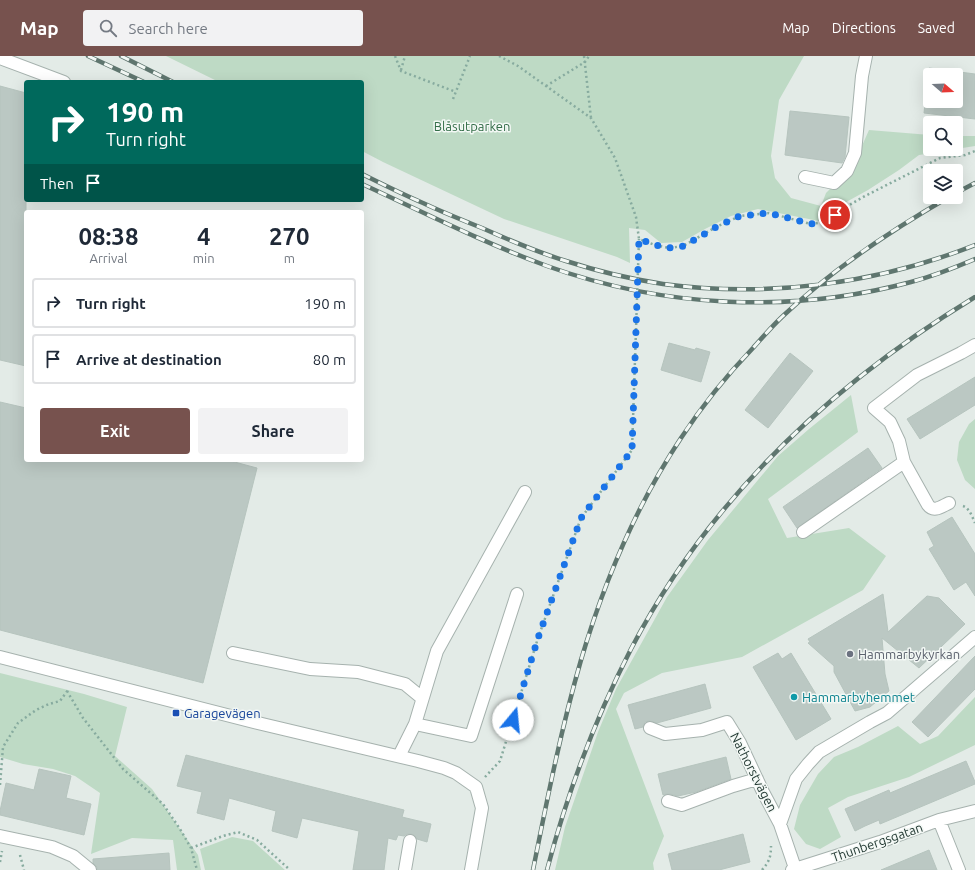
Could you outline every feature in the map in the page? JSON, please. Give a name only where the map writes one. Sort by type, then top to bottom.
[{"type":"street","points":[[805,177],[834,183],[847,171],[855,153],[862,76],[866,56]]},
{"type":"street","points":[[0,58],[59,80]]},
{"type":"street","points":[[949,503],[936,509],[930,508],[904,462],[899,441],[890,422],[874,408],[917,375],[975,345]]},
{"type":"street","points":[[803,532],[904,462]]},
{"type":"street","points":[[399,756],[415,724],[437,651],[525,492]]},
{"type":"street","points":[[415,724],[471,736],[517,594]]},
{"type":"street","name":"Nathorstvägen","points":[[780,824],[796,779],[820,752],[887,713],[975,637]]},
{"type":"street","points":[[233,653],[310,669],[358,672],[405,684],[422,698]]},
{"type":"street","points":[[0,657],[262,724],[399,756],[444,768],[456,773],[476,787],[482,808],[471,870]]},
{"type":"street","name":"Nathorstvägen","points":[[650,728],[665,734],[702,730],[727,722],[740,743],[780,824],[793,869]]},
{"type":"street","points":[[668,800],[682,806],[733,786],[757,779]]},
{"type":"street","name":"Thunbergsgatan","points":[[793,869],[880,842],[939,820],[975,811]]},
{"type":"street","name":"Thunbergsgatan","points":[[939,820],[959,870]]},
{"type":"street","points":[[0,836],[52,847],[73,856],[90,870]]},
{"type":"street","points":[[405,870],[410,841]]},
{"type":"path","points":[[395,56],[401,71],[456,92]]},
{"type":"path","points":[[401,71],[405,56]]},
{"type":"path","points":[[453,99],[470,56]]},
{"type":"path","points":[[476,787],[500,761],[538,638],[581,518],[632,450],[639,239],[636,217],[615,158],[591,118],[518,66],[499,56]]},
{"type":"path","points":[[584,56],[591,118]]},
{"type":"path","points":[[546,86],[585,62],[590,56]]},
{"type":"path","points":[[639,239],[669,248],[684,246],[716,227],[740,216],[769,213],[811,224],[826,222],[844,208],[865,196],[940,158],[965,155],[975,151]]},
{"type":"path","points":[[970,513],[975,521]]},
{"type":"path","points":[[0,785],[3,747],[18,723],[36,710],[60,701],[67,691],[82,678]]},
{"type":"path","points":[[67,691],[83,718],[123,769],[164,804],[191,848],[197,870]]},
{"type":"path","points":[[191,848],[238,832],[257,840],[290,870]]},
{"type":"green space","name":"Blåsutparken","points":[[166,56],[804,56],[779,100],[771,156],[775,178],[791,198],[821,206],[826,193],[853,166],[869,130],[923,134],[923,154],[919,155],[868,190],[830,211],[819,221],[758,209],[731,216],[682,242],[661,243],[645,230],[629,228],[630,263],[617,257],[504,219],[364,152],[364,80],[215,80]]},
{"type":"green space","points":[[963,136],[975,136],[975,146],[963,148]]},
{"type":"green space","points":[[851,395],[858,432],[768,499],[787,538],[849,528],[886,556],[863,590],[742,657],[662,673],[624,693],[616,709],[664,836],[653,863],[654,870],[555,870],[565,827],[598,732],[616,689],[667,597],[708,540],[778,456]]},
{"type":"green space","points":[[975,419],[975,489],[965,480],[957,460],[959,442],[969,424]]},
{"type":"green space","points":[[0,673],[84,694],[127,707],[115,756],[152,789],[198,855],[201,870],[177,870],[173,840],[132,838],[91,854],[100,793],[75,776],[53,769],[23,764],[0,757]]},
{"type":"green space","points":[[975,697],[975,745],[909,777],[848,797],[828,808],[841,837],[820,849],[806,844],[794,829],[800,805],[818,774],[834,757],[858,747],[898,726],[920,744],[938,736]]},
{"type":"green space","points":[[232,837],[253,841],[285,870],[205,870],[200,849]]},
{"type":"building","points":[[963,72],[975,74],[975,119],[963,118],[963,116],[924,113],[925,108],[963,108]]},
{"type":"building","points":[[0,86],[24,92],[24,202],[26,202],[26,210],[24,210],[24,366],[0,360]]},
{"type":"building","points":[[790,111],[849,117],[845,157],[842,163],[785,155]]},
{"type":"building","points":[[669,343],[695,350],[696,348],[710,352],[701,382],[661,370]]},
{"type":"building","points":[[790,353],[813,371],[768,428],[745,410]]},
{"type":"building","points":[[975,377],[975,405],[920,439],[907,419]]},
{"type":"building","points":[[0,402],[24,408],[24,462],[234,462],[257,468],[203,683],[0,630]]},
{"type":"building","points":[[868,448],[882,468],[797,528],[783,507]]},
{"type":"building","points":[[952,517],[975,554],[975,596],[966,582],[954,590],[929,549],[934,546],[927,532]]},
{"type":"building","name":"Hammarbykyrkan","points":[[883,594],[888,632],[927,596],[939,598],[965,624],[919,668],[882,638],[885,674],[889,691],[870,707],[855,711],[834,672],[834,666],[808,643],[810,642],[808,639]]},
{"type":"building","name":"Hammarbyhemmet","points":[[778,653],[782,659],[791,653],[831,719],[796,740],[753,667]]},
{"type":"building","points":[[975,656],[975,689],[928,737],[912,722]]},
{"type":"building","points":[[705,684],[711,708],[657,723],[649,721],[645,722],[643,727],[635,729],[628,705]]},
{"type":"building","points":[[186,755],[404,810],[402,817],[431,824],[427,842],[417,839],[411,834],[404,836],[398,835],[396,840],[388,838],[384,870],[353,870],[359,831],[302,818],[297,838],[272,831],[276,811],[229,798],[224,820],[197,813],[202,792],[177,786]]},
{"type":"building","points":[[726,757],[731,779],[696,792],[678,796],[670,794],[663,795],[658,774]]},
{"type":"building","points":[[966,761],[975,784],[880,824],[879,820],[855,831],[845,809],[889,790],[890,793]]},
{"type":"building","points":[[39,769],[71,776],[66,798],[91,804],[84,835],[0,815],[6,783],[34,790]]},
{"type":"building","points":[[743,834],[750,862],[719,870],[672,870],[668,854]]},
{"type":"building","points":[[929,850],[937,870],[881,870]]},
{"type":"building","points":[[169,853],[170,870],[97,870],[97,867],[93,863],[93,859]]},
{"type":"railway","points":[[88,56],[140,80]]},
{"type":"railway","points":[[121,56],[169,80]]},
{"type":"railway","points":[[364,175],[437,210],[544,254],[578,265],[638,280],[663,284],[703,288],[742,289],[782,288],[822,284],[900,270],[975,245]]},
{"type":"railway","points":[[963,189],[975,183]]},
{"type":"railway","points":[[364,185],[477,237],[547,266],[591,280],[636,291],[682,298],[728,302],[774,302],[820,299],[866,292],[911,282],[943,272],[975,259]]},
{"type":"railway","points":[[533,870],[561,738],[590,631],[623,545],[650,490],[665,464],[697,414],[724,380],[784,315],[803,298],[863,251],[937,204]]},
{"type":"railway","points":[[547,870],[583,757],[618,675],[662,594],[698,543],[736,495],[779,449],[824,407],[872,368],[922,331],[975,297]]},
{"type":"place","name":"Hammarbykyrkan","points":[[850,654]]},
{"type":"place","name":"Hammarbyhemmet","points":[[794,697]]},
{"type":"place","name":"Garagevägen","points":[[176,713]]},
{"type":"route","points":[[513,720],[538,638],[581,518],[632,450],[639,239],[669,248],[684,246],[716,227],[740,216],[769,213],[811,224],[826,222],[835,215]]}]
